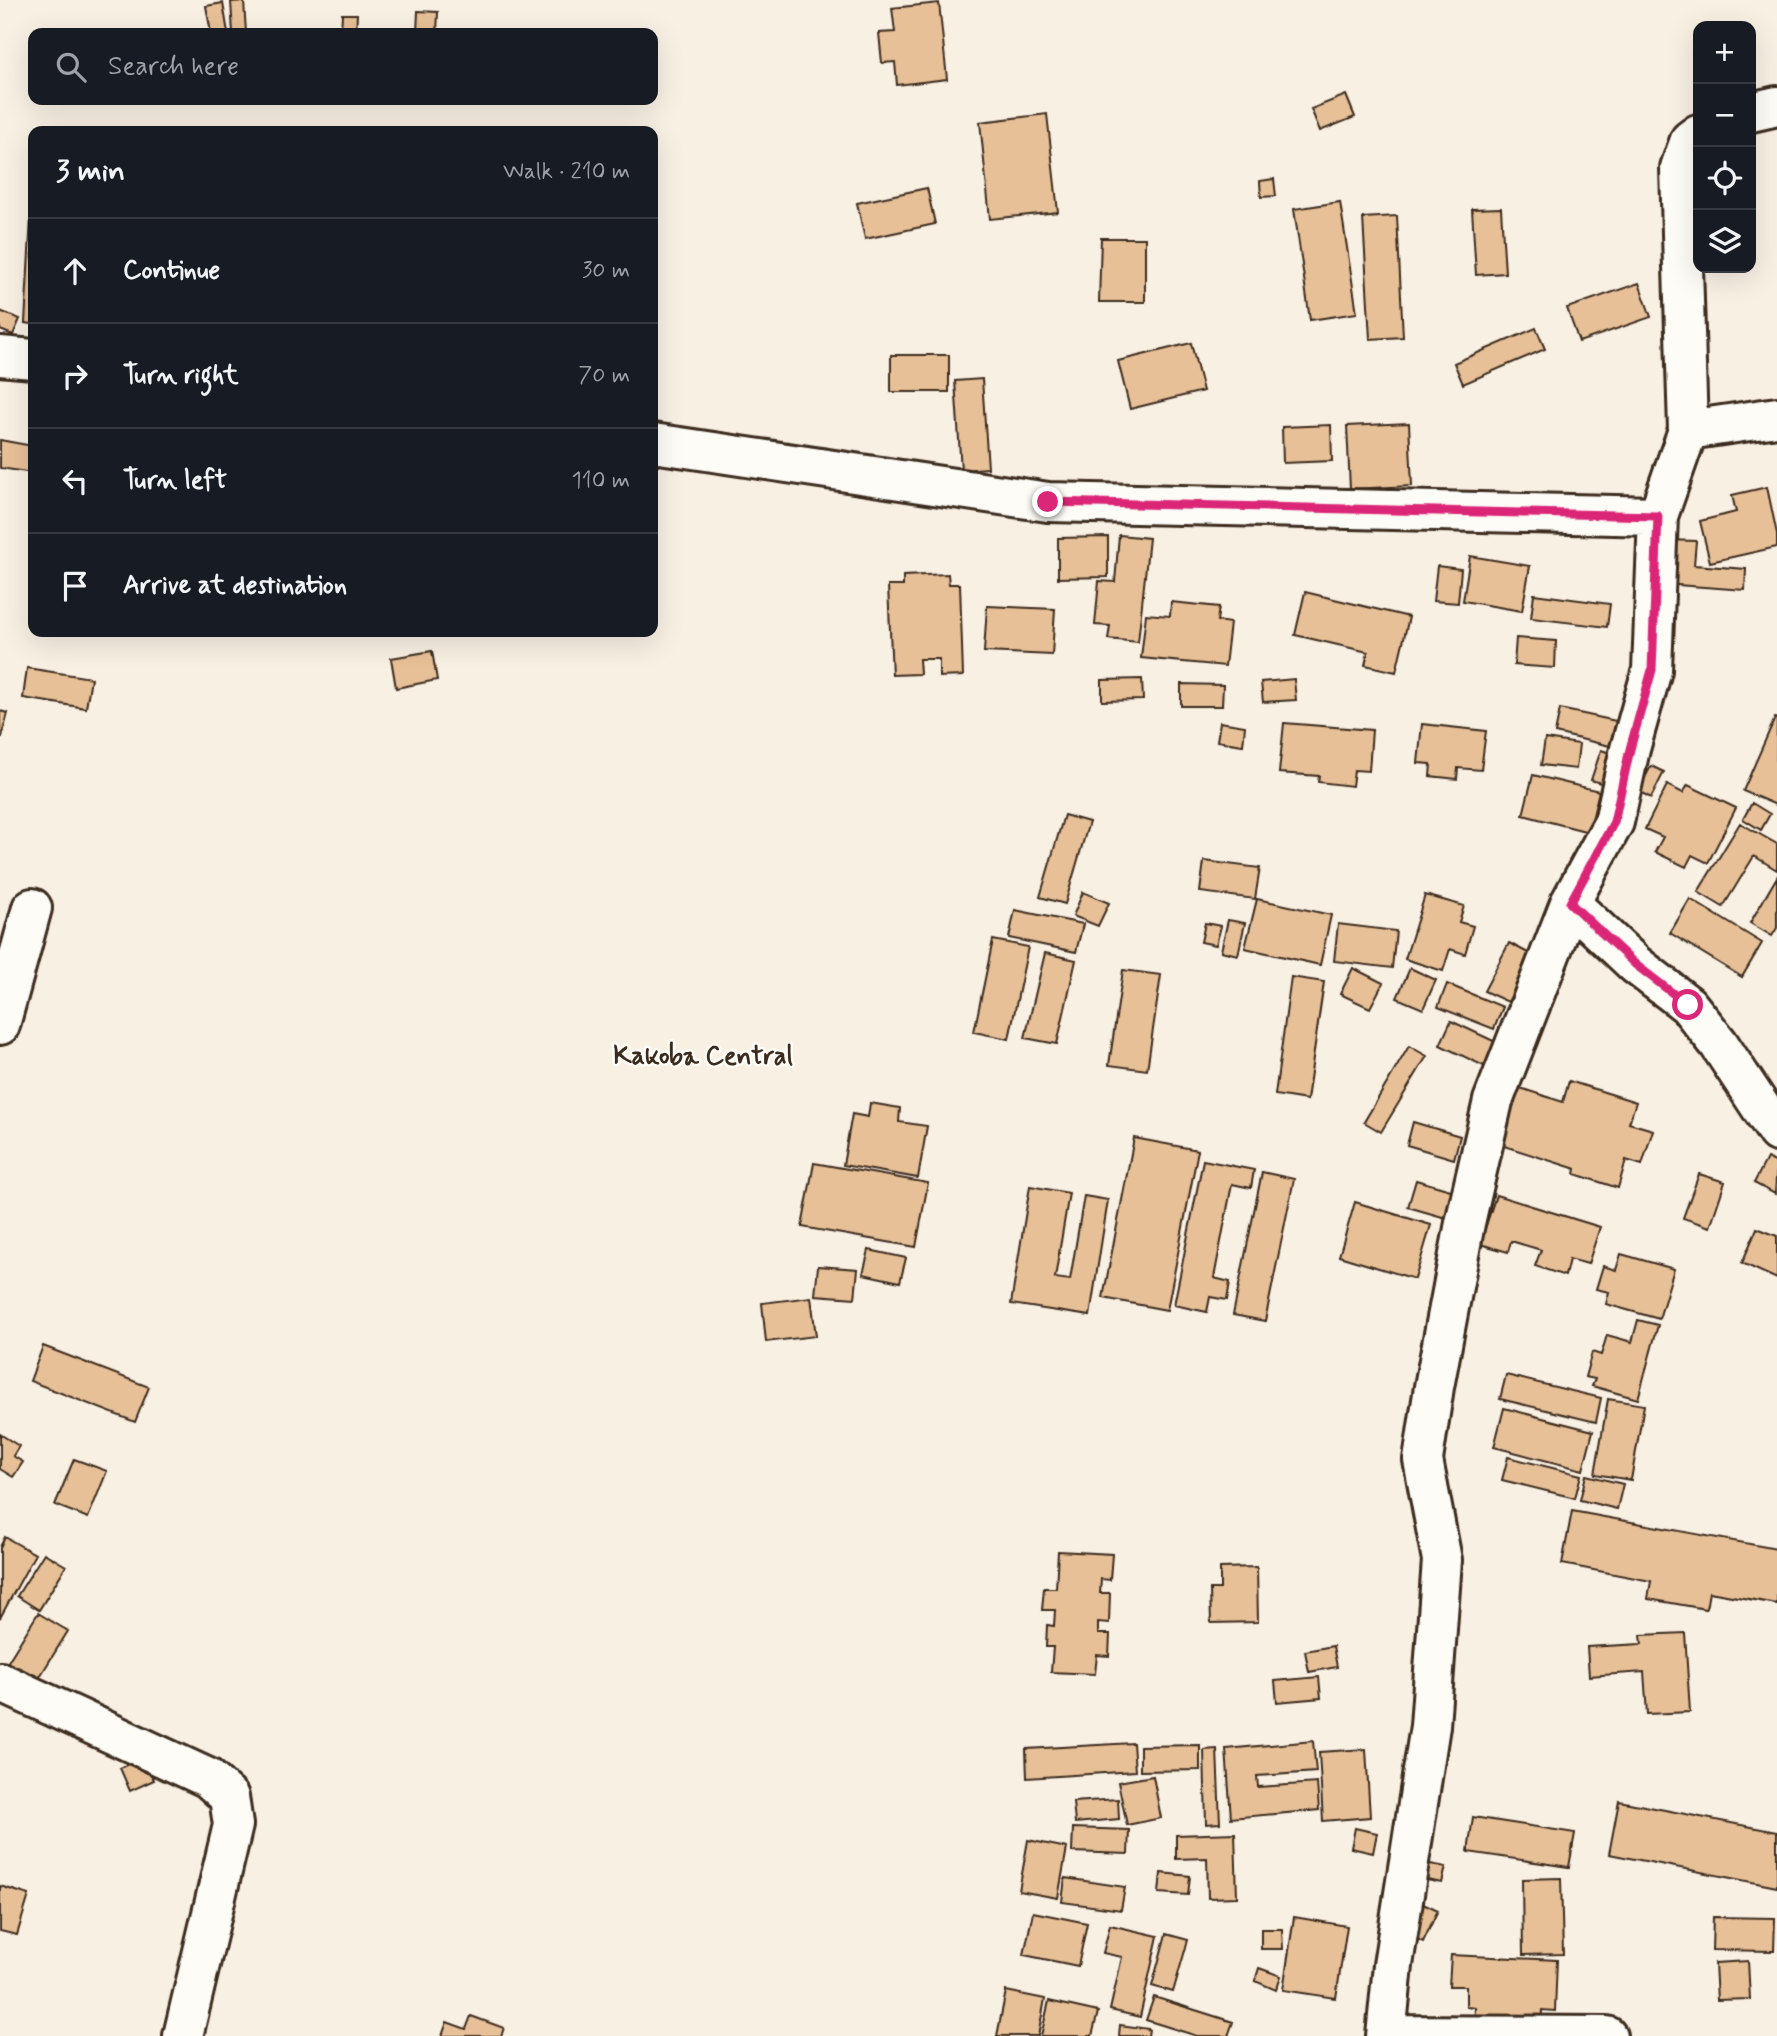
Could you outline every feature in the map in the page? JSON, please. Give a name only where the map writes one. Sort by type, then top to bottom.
[{"type":"street","points":[[1756,111],[1777,106]]},
{"type":"street","points":[[1607,2036],[1386,2035],[1393,1965],[1430,1726],[1442,1560],[1423,1460],[1434,1387],[1465,1223],[1493,1101],[1570,903],[1614,822],[1630,749],[1652,670],[1658,516],[1688,430],[1680,169],[1693,138]]},
{"type":"street","points":[[0,356],[28,359]]},
{"type":"street","points":[[1688,430],[1777,417]]},
{"type":"street","points":[[658,444],[1048,502],[1658,516]]},
{"type":"street","points":[[1570,903],[1636,965],[1688,1005],[1719,1044],[1777,1132]]},
{"type":"street","points":[[0,1025],[32,908]]},
{"type":"street","points":[[0,1682],[208,1779],[229,1797],[233,1825],[183,2036]]},
{"type":"building","points":[[244,1],[246,28],[233,28],[231,2]]},
{"type":"building","points":[[223,3],[227,28],[210,28],[206,6]]},
{"type":"building","points":[[939,3],[947,79],[897,85],[895,62],[882,63],[879,33],[895,32],[892,8]]},
{"type":"building","points":[[418,11],[438,12],[437,28],[417,28]]},
{"type":"building","points":[[342,14],[357,14],[356,28],[341,28]]},
{"type":"building","points":[[1346,95],[1355,117],[1320,131],[1311,109]]},
{"type":"building","points":[[1047,114],[1058,212],[990,219],[980,122]]},
{"type":"building","points":[[1274,179],[1276,196],[1261,197],[1260,181]]},
{"type":"building","points":[[927,188],[935,224],[865,239],[857,203]]},
{"type":"building","points":[[1340,202],[1357,313],[1310,320],[1294,209]]},
{"type":"building","points":[[1501,208],[1505,273],[1476,275],[1472,209]]},
{"type":"building","points":[[1397,216],[1403,337],[1370,339],[1363,218]]},
{"type":"building","points":[[1101,238],[1145,238],[1145,302],[1099,302]]},
{"type":"building","points":[[28,270],[28,323],[25,323]]},
{"type":"building","points":[[1639,283],[1651,317],[1579,342],[1567,308]]},
{"type":"building","points":[[0,311],[20,319],[13,335],[0,330]]},
{"type":"building","points":[[1536,328],[1545,349],[1463,384],[1454,363]]},
{"type":"building","points":[[1191,343],[1203,391],[1130,409],[1118,361]]},
{"type":"building","points":[[891,355],[949,355],[949,392],[891,392]]},
{"type":"building","points":[[982,379],[988,468],[961,470],[955,381]]},
{"type":"building","points":[[1409,423],[1412,486],[1350,489],[1347,426]]},
{"type":"building","points":[[1331,425],[1332,461],[1283,463],[1282,427]]},
{"type":"building","points":[[0,440],[28,445],[28,472],[0,468]]},
{"type":"building","points":[[1767,487],[1777,534],[1777,547],[1710,562],[1700,521],[1736,512],[1732,495]]},
{"type":"building","points":[[1119,535],[1149,538],[1138,642],[1108,639],[1110,626],[1095,625],[1099,581],[1115,582]]},
{"type":"building","points":[[1108,537],[1108,577],[1058,578],[1058,538]]},
{"type":"building","points":[[1666,540],[1696,541],[1694,565],[1746,569],[1745,590],[1663,584]]},
{"type":"building","points":[[1470,556],[1530,566],[1522,611],[1463,601]]},
{"type":"building","points":[[1437,566],[1461,569],[1458,603],[1433,601]]},
{"type":"building","points":[[948,574],[949,584],[960,584],[963,676],[939,677],[939,659],[919,659],[920,674],[892,675],[888,586],[903,586],[903,576]]},
{"type":"building","points":[[1305,592],[1409,617],[1396,672],[1365,665],[1368,652],[1295,635]]},
{"type":"building","points":[[1534,594],[1610,604],[1607,627],[1531,618]]},
{"type":"building","points":[[1171,602],[1219,607],[1217,621],[1230,623],[1225,666],[1141,658],[1146,614],[1170,616]]},
{"type":"building","points":[[987,606],[1055,609],[1052,655],[984,652]]},
{"type":"building","points":[[1516,638],[1556,641],[1555,668],[1514,665]]},
{"type":"building","points":[[432,651],[437,680],[396,688],[391,658]]},
{"type":"building","points":[[27,668],[91,678],[86,708],[23,698]]},
{"type":"building","points":[[1142,679],[1143,700],[1102,701],[1102,680]]},
{"type":"building","points":[[1294,679],[1296,700],[1263,702],[1261,682]]},
{"type":"building","points":[[1181,684],[1223,685],[1222,706],[1181,706]]},
{"type":"building","points":[[1560,709],[1616,721],[1610,746],[1555,733]]},
{"type":"building","points":[[0,711],[8,713],[2,737],[0,737]]},
{"type":"building","points":[[1775,718],[1777,719],[1776,805],[1743,791]]},
{"type":"building","points":[[1220,722],[1245,726],[1243,745],[1217,741]]},
{"type":"building","points":[[1284,723],[1372,730],[1369,771],[1354,770],[1352,786],[1318,782],[1319,776],[1279,773]]},
{"type":"building","points":[[1422,724],[1486,731],[1481,770],[1458,768],[1457,779],[1430,776],[1431,764],[1418,763]]},
{"type":"building","points":[[1545,739],[1579,744],[1576,769],[1541,765]]},
{"type":"building","points":[[1601,750],[1617,755],[1607,785],[1591,780]]},
{"type":"building","points":[[1651,766],[1664,772],[1651,798],[1638,791]]},
{"type":"building","points":[[1533,775],[1599,791],[1589,832],[1523,815]]},
{"type":"building","points":[[1667,785],[1683,793],[1688,785],[1736,808],[1708,863],[1692,855],[1686,867],[1655,852],[1663,837],[1645,829]]},
{"type":"building","points":[[1752,803],[1770,814],[1761,830],[1743,819]]},
{"type":"building","points":[[1064,815],[1089,822],[1065,904],[1040,897]]},
{"type":"building","points":[[1740,823],[1777,844],[1777,870],[1754,856],[1723,907],[1698,892]]},
{"type":"building","points":[[1204,861],[1260,868],[1255,899],[1200,892]]},
{"type":"building","points":[[1777,877],[1777,928],[1772,936],[1750,923]]},
{"type":"building","points":[[1083,892],[1109,903],[1098,926],[1073,916]]},
{"type":"building","points":[[1425,895],[1464,906],[1459,922],[1473,926],[1465,954],[1450,949],[1443,971],[1405,959]]},
{"type":"building","points":[[1257,899],[1331,915],[1320,965],[1245,948]]},
{"type":"building","points":[[1690,899],[1762,943],[1742,977],[1670,933]]},
{"type":"building","points":[[1015,910],[1083,924],[1076,952],[1009,938]]},
{"type":"building","points":[[1228,920],[1245,923],[1238,955],[1221,951]]},
{"type":"building","points":[[1205,923],[1221,926],[1216,945],[1201,942]]},
{"type":"building","points":[[1338,924],[1396,931],[1392,968],[1334,961]]},
{"type":"building","points":[[993,940],[1028,947],[1009,1039],[974,1032]]},
{"type":"building","points":[[1509,943],[1532,955],[1508,1002],[1484,991]]},
{"type":"building","points":[[1045,953],[1076,960],[1057,1044],[1025,1038]]},
{"type":"building","points":[[1353,968],[1383,983],[1370,1008],[1340,994]]},
{"type":"building","points":[[1410,968],[1436,980],[1423,1009],[1397,998]]},
{"type":"building","points":[[1123,970],[1161,975],[1147,1070],[1109,1065]]},
{"type":"building","points":[[1291,977],[1324,982],[1307,1100],[1275,1095]]},
{"type":"building","points":[[1447,984],[1503,1007],[1494,1029],[1438,1007]]},
{"type":"building","points":[[1451,1021],[1502,1045],[1490,1069],[1440,1045]]},
{"type":"building","points":[[1409,1046],[1427,1056],[1381,1132],[1364,1122]]},
{"type":"building","points":[[1569,1081],[1636,1102],[1629,1123],[1653,1130],[1642,1165],[1626,1160],[1618,1188],[1575,1174],[1576,1169],[1498,1144],[1517,1087],[1563,1102]]},
{"type":"building","points":[[870,1103],[900,1108],[899,1122],[927,1126],[918,1178],[843,1165],[852,1114],[868,1117]]},
{"type":"building","points":[[1413,1122],[1460,1136],[1454,1159],[1407,1145]]},
{"type":"building","points":[[1134,1138],[1198,1150],[1167,1310],[1103,1298]]},
{"type":"building","points":[[1767,1158],[1777,1163],[1775,1194],[1754,1183]]},
{"type":"building","points":[[1203,1160],[1254,1170],[1251,1188],[1232,1184],[1214,1278],[1230,1282],[1227,1300],[1210,1297],[1207,1312],[1174,1305]]},
{"type":"building","points":[[814,1163],[928,1183],[916,1247],[802,1227]]},
{"type":"building","points":[[1262,1172],[1294,1179],[1265,1321],[1233,1315]]},
{"type":"building","points":[[1699,1174],[1725,1182],[1710,1227],[1683,1218]]},
{"type":"building","points":[[1416,1180],[1454,1191],[1446,1218],[1408,1207]]},
{"type":"building","points":[[1030,1186],[1069,1193],[1055,1278],[1070,1280],[1084,1196],[1108,1200],[1090,1316],[1011,1304]]},
{"type":"building","points":[[1496,1195],[1600,1227],[1588,1264],[1569,1259],[1565,1276],[1535,1266],[1541,1250],[1511,1241],[1508,1252],[1480,1244]]},
{"type":"building","points":[[1355,1202],[1431,1225],[1415,1279],[1339,1256]]},
{"type":"building","points":[[1757,1228],[1777,1236],[1777,1279],[1742,1263]]},
{"type":"building","points":[[869,1250],[906,1258],[900,1282],[863,1274]]},
{"type":"building","points":[[1621,1254],[1674,1269],[1659,1319],[1606,1304],[1609,1292],[1596,1289],[1603,1266],[1616,1270]]},
{"type":"building","points":[[818,1266],[858,1269],[855,1298],[815,1295]]},
{"type":"building","points":[[811,1297],[816,1336],[766,1342],[762,1303]]},
{"type":"building","points":[[1638,1320],[1658,1325],[1638,1399],[1592,1386],[1595,1379],[1585,1377],[1592,1352],[1601,1355],[1607,1335],[1632,1342]]},
{"type":"building","points":[[43,1346],[149,1387],[135,1422],[30,1381]]},
{"type":"building","points":[[1506,1375],[1601,1398],[1596,1422],[1500,1399]]},
{"type":"building","points":[[1608,1399],[1644,1405],[1631,1480],[1595,1474]]},
{"type":"building","points":[[1504,1408],[1593,1431],[1583,1470],[1494,1447]]},
{"type":"building","points":[[0,1434],[19,1446],[13,1456],[23,1462],[13,1477],[0,1469]]},
{"type":"building","points":[[1508,1457],[1581,1475],[1575,1498],[1502,1480]]},
{"type":"building","points":[[74,1459],[107,1471],[88,1518],[55,1505]]},
{"type":"building","points":[[1586,1475],[1623,1484],[1617,1509],[1580,1500]]},
{"type":"building","points":[[1572,1511],[1777,1549],[1777,1604],[1709,1592],[1706,1609],[1648,1599],[1651,1581],[1562,1564]]},
{"type":"building","points":[[5,1537],[35,1554],[0,1618],[0,1547]]},
{"type":"building","points":[[1058,1551],[1112,1554],[1110,1580],[1101,1579],[1100,1593],[1110,1593],[1109,1623],[1098,1622],[1098,1634],[1110,1634],[1109,1656],[1097,1655],[1095,1674],[1051,1672],[1053,1647],[1046,1647],[1047,1625],[1054,1626],[1055,1610],[1042,1610],[1044,1588],[1056,1588]]},
{"type":"building","points":[[44,1553],[66,1566],[39,1610],[17,1596]]},
{"type":"building","points":[[1257,1567],[1258,1622],[1211,1623],[1210,1589],[1220,1589],[1220,1568]]},
{"type":"building","points":[[38,1613],[68,1631],[31,1691],[1,1673]]},
{"type":"building","points":[[1685,1633],[1690,1712],[1647,1714],[1644,1672],[1589,1676],[1587,1647],[1642,1644],[1641,1635]]},
{"type":"building","points":[[1333,1646],[1337,1667],[1309,1672],[1305,1651]]},
{"type":"building","points":[[1319,1677],[1321,1698],[1277,1702],[1275,1681]]},
{"type":"building","points":[[1313,1741],[1316,1772],[1257,1776],[1258,1787],[1317,1783],[1319,1810],[1231,1818],[1226,1749]]},
{"type":"building","points":[[1133,1743],[1135,1771],[1027,1778],[1026,1749]]},
{"type":"building","points":[[1200,1745],[1200,1770],[1140,1771],[1140,1746]]},
{"type":"building","points":[[1217,1749],[1220,1823],[1206,1824],[1204,1750]]},
{"type":"building","points":[[1366,1749],[1370,1817],[1323,1821],[1319,1752]]},
{"type":"building","points":[[143,1757],[154,1780],[130,1791],[120,1768]]},
{"type":"building","points":[[1153,1776],[1161,1818],[1127,1825],[1118,1782]]},
{"type":"building","points":[[1118,1799],[1119,1819],[1075,1823],[1073,1802]]},
{"type":"building","points":[[1619,1801],[1777,1832],[1777,1887],[1609,1854]]},
{"type":"building","points":[[1473,1817],[1575,1833],[1569,1867],[1468,1852]]},
{"type":"building","points":[[1073,1828],[1129,1830],[1128,1854],[1072,1852]]},
{"type":"building","points":[[1355,1828],[1377,1833],[1373,1853],[1351,1848]]},
{"type":"building","points":[[1235,1833],[1237,1897],[1208,1898],[1207,1858],[1176,1859],[1176,1835]]},
{"type":"building","points":[[1028,1840],[1067,1848],[1058,1898],[1019,1891]]},
{"type":"building","points":[[1420,1862],[1446,1867],[1442,1883],[1417,1878]]},
{"type":"building","points":[[1161,1873],[1190,1876],[1188,1895],[1159,1893]]},
{"type":"building","points":[[1065,1878],[1125,1887],[1121,1910],[1062,1902]]},
{"type":"building","points":[[1561,1878],[1563,1954],[1523,1955],[1522,1879]]},
{"type":"building","points":[[0,1886],[29,1895],[17,1935],[0,1931]]},
{"type":"building","points":[[1423,1903],[1438,1910],[1423,1942],[1408,1935]]},
{"type":"building","points":[[1033,1912],[1087,1923],[1078,1966],[1024,1955]]},
{"type":"building","points":[[1294,1917],[1347,1926],[1336,1998],[1283,1990]]},
{"type":"building","points":[[1713,1917],[1775,1918],[1774,1951],[1712,1950]]},
{"type":"building","points":[[1110,1925],[1158,1936],[1140,2017],[1110,2010],[1122,1957],[1103,1953]]},
{"type":"building","points":[[1261,1929],[1282,1929],[1283,1949],[1261,1949]]},
{"type":"building","points":[[1166,1934],[1188,1940],[1173,1992],[1152,1986]]},
{"type":"building","points":[[1451,1955],[1557,1960],[1555,2011],[1542,2010],[1541,2028],[1474,2025],[1475,2007],[1466,2006],[1466,1986],[1449,1986]]},
{"type":"building","points":[[1748,1961],[1750,1999],[1717,2000],[1715,1963]]},
{"type":"building","points":[[1259,1968],[1281,1976],[1276,1990],[1255,1981]]},
{"type":"building","points":[[1006,1991],[1045,1999],[1038,2036],[997,2036]]},
{"type":"building","points":[[1154,1997],[1233,2022],[1228,2036],[1197,2036],[1146,2020]]},
{"type":"building","points":[[1049,2001],[1098,2012],[1092,2036],[1041,2036]]},
{"type":"building","points":[[471,2016],[504,2028],[501,2036],[442,2036],[447,2022],[466,2029]]},
{"type":"building","points":[[1120,2025],[1149,2029],[1148,2036],[1119,2036]]},
{"type":"district","name":"Kakoba Central","points":[[703,1057]]},
{"type":"route","points":[[1048,502],[1658,516],[1652,670],[1630,749],[1614,822],[1570,903],[1636,965],[1688,1005]]}]
